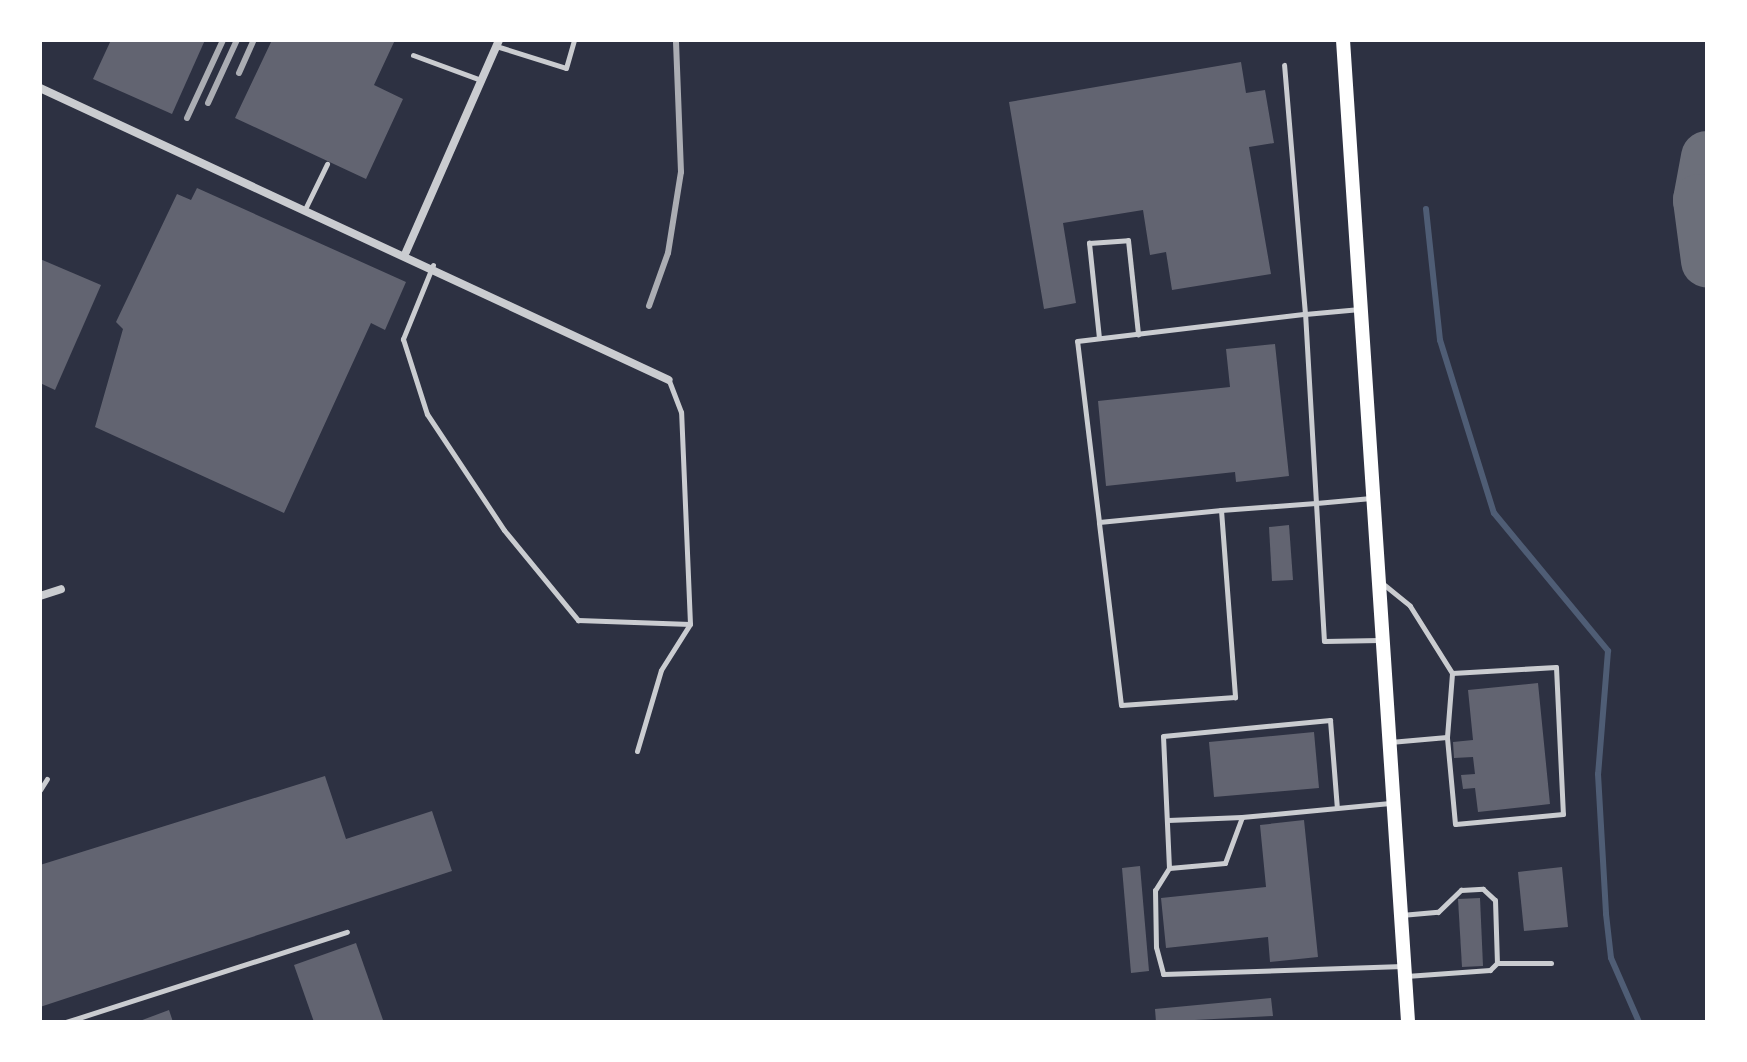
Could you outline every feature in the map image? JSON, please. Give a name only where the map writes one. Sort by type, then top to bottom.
[{"type":"main road","points":[[1343,40],[1408,1022]]},
{"type":"street","points":[[406,252],[498,43]]},
{"type":"street","points":[[40,88],[406,252],[669,380]]},
{"type":"street","points":[[40,596],[61,589]]},
{"type":"lane","points":[[498,43],[566,68],[574,40]]},
{"type":"lane","points":[[413,55],[481,80]]},
{"type":"lane","points":[[1284,65],[1305,314],[1324,641],[1381,640]]},
{"type":"lane","points":[[306,207],[327,164]]},
{"type":"lane","points":[[1099,338],[1089,243],[1128,240],[1138,334]]},
{"type":"lane","points":[[433,265],[403,339],[427,414],[504,530],[578,620],[690,624]]},
{"type":"lane","points":[[1221,510],[1235,697],[1121,705],[1077,341],[1361,309]]},
{"type":"lane","points":[[637,751],[661,670],[690,624],[681,412],[669,380]]},
{"type":"lane","points":[[1099,522],[1374,497]]},
{"type":"lane","points":[[1378,581],[1410,606],[1452,673],[1447,737],[1455,824],[1563,814],[1556,667],[1452,673]]},
{"type":"lane","points":[[1337,808],[1330,720],[1163,736],[1169,868],[1155,890],[1163,974],[1480,972],[1497,963],[1551,963]]},
{"type":"lane","points":[[1389,742],[1447,737]]},
{"type":"lane","points":[[40,790],[47,779]]},
{"type":"lane","points":[[1168,820],[1242,817],[1393,803]]},
{"type":"lane","points":[[1169,868],[1225,863],[1242,817]]},
{"type":"lane","points":[[1401,915],[1438,912],[1461,890],[1491,893],[1497,963]]},
{"type":"lane","points":[[66,1022],[347,932]]},
{"type":"lane","points":[[1453,1022],[1491,1022]]},
{"type":"building","points":[[111,40],[205,40],[172,114],[93,79]]},
{"type":"building","points":[[272,40],[395,40],[374,85],[403,99],[366,179],[235,118]]},
{"type":"building","points":[[1241,62],[1246,93],[1265,90],[1274,143],[1249,147],[1271,274],[1172,290],[1166,252],[1150,255],[1143,210],[1063,223],[1076,303],[1044,309],[1009,102]]},
{"type":"building","points":[[197,188],[406,282],[385,330],[371,323],[284,513],[95,427],[123,329],[116,322],[177,194],[191,200]]},
{"type":"building","points":[[40,259],[101,285],[55,390],[40,383]]},
{"type":"building","points":[[1275,344],[1289,476],[1236,482],[1235,472],[1106,486],[1098,401],[1230,387],[1226,349]]},
{"type":"building","points":[[1289,525],[1293,580],[1272,581],[1269,527]]},
{"type":"building","points":[[1538,683],[1550,804],[1478,812],[1475,788],[1463,789],[1461,775],[1475,774],[1473,757],[1454,758],[1453,742],[1473,740],[1468,690]]},
{"type":"building","points":[[1314,732],[1319,788],[1214,797],[1209,742]]},
{"type":"building","points":[[325,776],[346,839],[432,811],[452,871],[40,1007],[40,865]]},
{"type":"building","points":[[1304,820],[1318,957],[1270,962],[1268,937],[1166,948],[1161,898],[1266,887],[1260,825]]},
{"type":"building","points":[[1140,866],[1149,971],[1131,973],[1122,868]]},
{"type":"building","points":[[1562,867],[1568,927],[1524,931],[1518,872]]},
{"type":"building","points":[[1480,898],[1483,966],[1462,967],[1458,899]]},
{"type":"building","points":[[356,943],[383,1020],[314,1022],[294,965]]},
{"type":"building","points":[[1271,998],[1273,1016],[1156,1022],[1155,1009]]},
{"type":"building","points":[[169,1010],[173,1022],[137,1022]]},
{"type":"waterway","points":[[1426,209],[1440,340],[1494,513],[1608,651],[1598,774],[1606,914],[1611,958],[1639,1022]]},
{"type":"taxiway","points":[[1707,157],[1699,200],[1707,261]]},
{"type":"railway","points":[[187,118],[223,40]]},
{"type":"railway","points":[[208,103],[237,40]]},
{"type":"railway","points":[[239,73],[254,40]]},
{"type":"railway","points":[[649,306],[668,253],[681,172],[676,40]]}]
